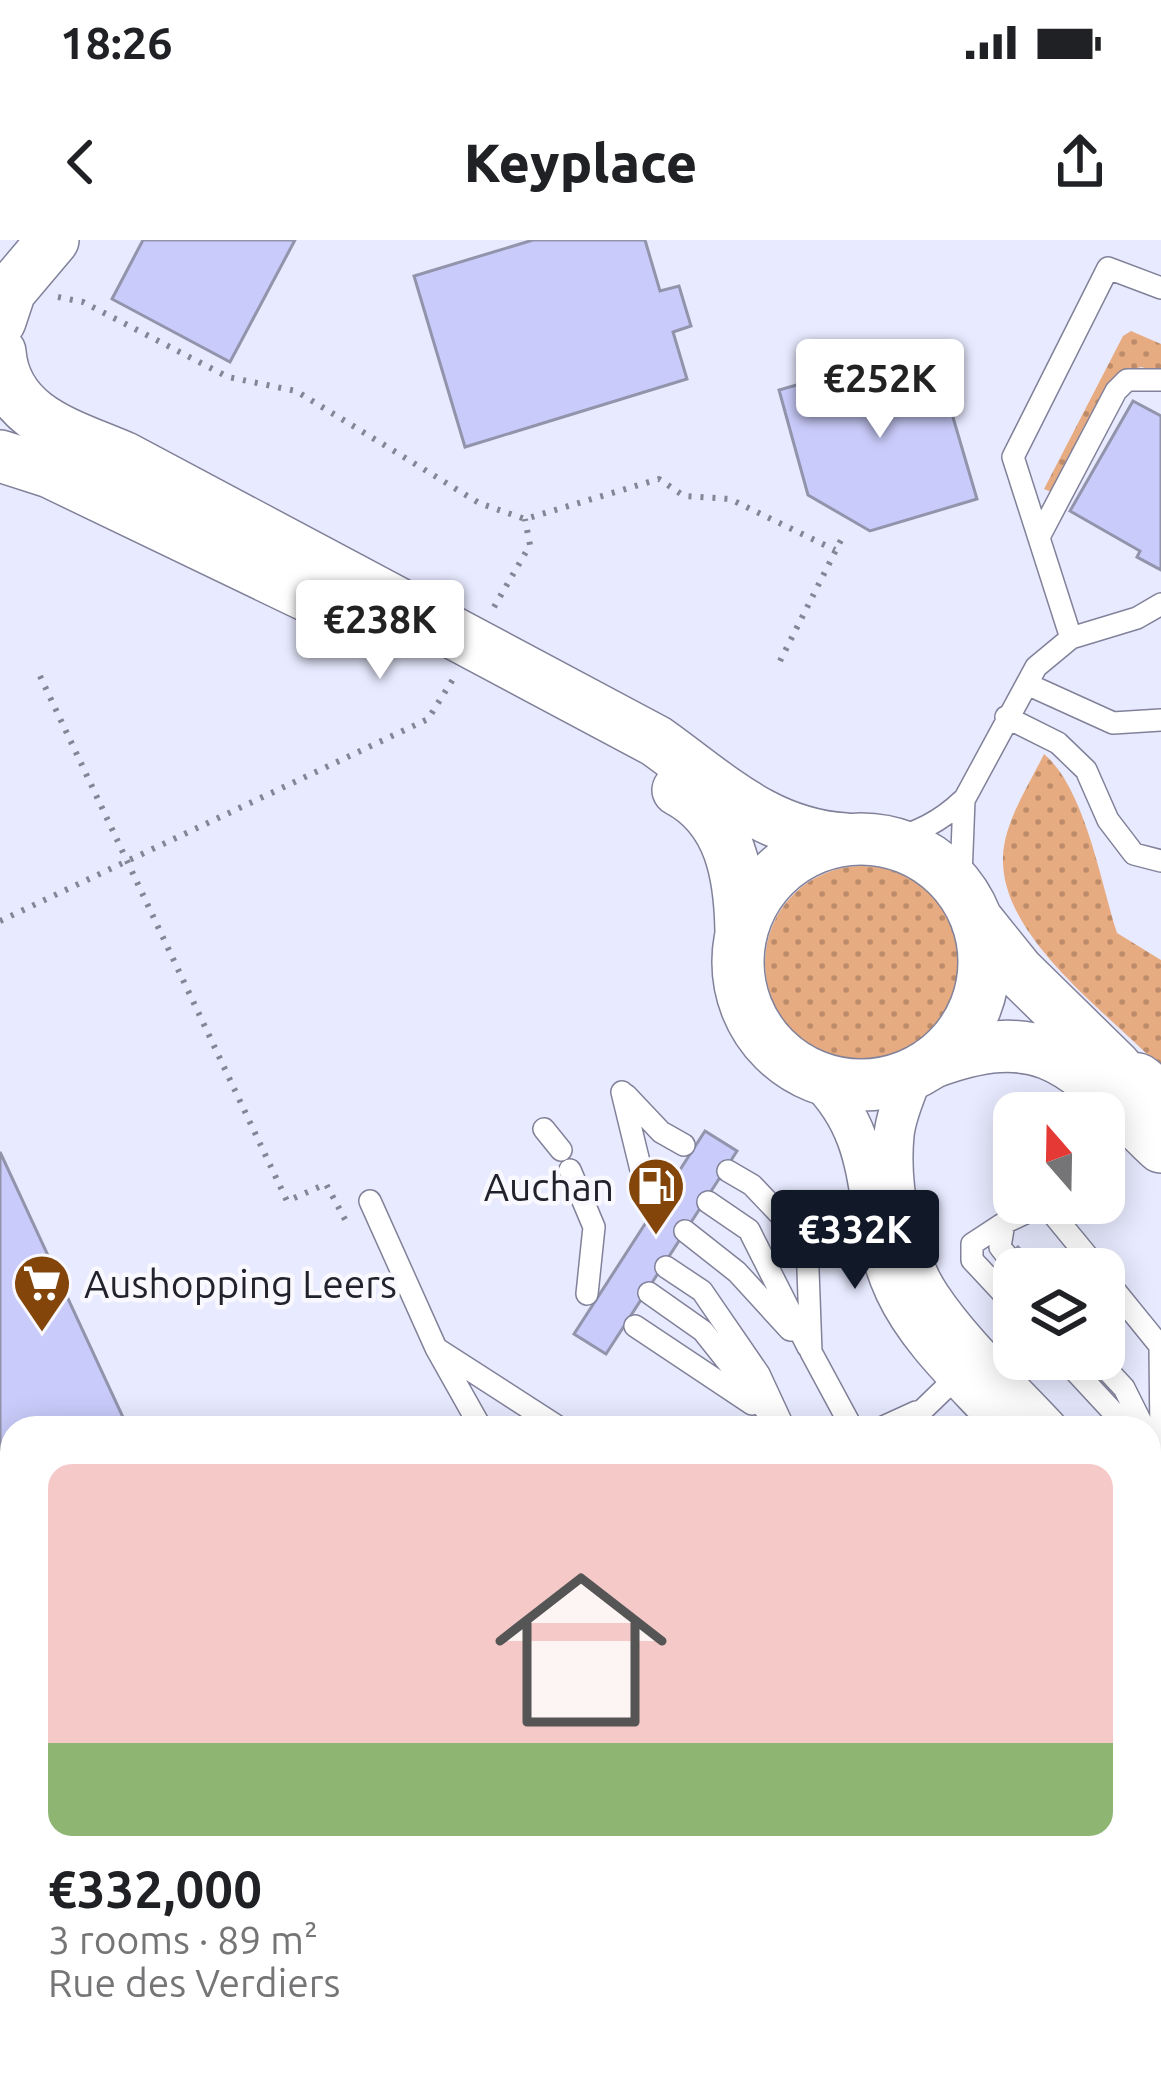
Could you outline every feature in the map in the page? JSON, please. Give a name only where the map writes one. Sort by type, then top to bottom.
[{"type":"street","points":[[5,292],[51,240]]},
{"type":"street","points":[[0,378],[18,401],[54,428],[125,458],[700,804],[725,840],[736,868],[740,991],[755,1028],[782,1057],[816,1077],[835,1096],[861,1142],[878,1237],[896,1293],[913,1321],[1032,1416]]},
{"type":"street","points":[[0,456],[50,472],[234,558],[656,741],[762,818],[814,837],[866,840],[925,856],[956,883],[1040,994],[1152,1102]]},
{"type":"street","points":[[741,931],[758,892],[787,862],[805,851],[866,840]]},
{"type":"street","points":[[973,910],[984,961],[978,1001],[959,1036],[922,1069],[894,1133],[903,1224],[914,1265],[999,1416]]},
{"type":"street","points":[[816,1077],[875,1084],[983,1047],[1025,1046],[1043,1050],[1088,1077],[1161,1148]]},
{"type":"lane","points":[[1071,638],[1012,457],[1108,268],[1161,288]]},
{"type":"lane","points":[[1039,537],[1116,391],[1127,380],[1161,380]]},
{"type":"lane","points":[[973,910],[961,875],[964,800],[1036,667],[1071,638],[1137,618],[1161,604]]},
{"type":"lane","points":[[1027,684],[1112,724],[1161,720]]},
{"type":"lane","points":[[1006,717],[1058,743],[1086,770],[1108,820],[1133,854],[1161,861]]},
{"type":"lane","points":[[866,840],[925,829],[964,800]]},
{"type":"lane","points":[[619,1085],[661,1132],[684,1145]]},
{"type":"lane","points":[[619,1085],[646,1161],[665,1173]]},
{"type":"lane","points":[[619,1085],[650,1203]]},
{"type":"lane","points":[[544,1129],[605,1230],[605,1261]]},
{"type":"lane","points":[[728,1171],[752,1185],[807,1243],[811,1352]]},
{"type":"lane","points":[[370,1201],[436,1348],[474,1416]]},
{"type":"lane","points":[[708,1202],[748,1230],[846,1416]]},
{"type":"lane","points":[[993,1282],[972,1260],[972,1244],[1002,1224]]},
{"type":"lane","points":[[1061,1224],[1081,1248]]},
{"type":"lane","points":[[587,1294],[605,1230]]},
{"type":"lane","points":[[685,1231],[737,1272],[811,1352]]},
{"type":"lane","points":[[666,1267],[702,1291],[759,1374],[775,1416]]},
{"type":"lane","points":[[650,1293],[703,1331],[772,1416]]},
{"type":"lane","points":[[1125,1302],[1160,1346],[1160,1416]]},
{"type":"lane","points":[[634,1326],[766,1416]]},
{"type":"lane","points":[[436,1348],[541,1416]]},
{"type":"lane","points":[[917,1416],[969,1365]]},
{"type":"lane","points":[[1124,1388],[1148,1387],[1160,1375]]},
{"type":"lane","points":[[1083,1380],[1117,1416]]},
{"type":"lane","points":[[1116,1380],[1138,1416]]},
{"type":"lane","points":[[907,1416],[927,1407]]},
{"type":"path","points":[[5,292],[83,302],[228,377],[296,391],[479,503],[525,519],[659,479],[684,496],[730,499],[835,550]]},
{"type":"path","points":[[0,921],[428,719],[530,545],[525,519]]},
{"type":"path","points":[[780,661],[841,540]]},
{"type":"path","points":[[40,676],[287,1201],[326,1184],[352,1234]]},
{"type":"shaded area","points":[[1131,331],[1161,344],[1161,372],[1141,367],[1121,373],[1054,493],[1044,489],[1123,336]]},
{"type":"shaded area","points":[[1044,754],[1081,812],[1117,933],[1161,960],[1161,1068],[1038,945],[1007,887],[1004,844]]},
{"type":"shaded area","points":[[862,866],[899,873],[931,894],[952,926],[959,963],[952,1000],[931,1032],[899,1053],[862,1060],[825,1053],[793,1032],[772,1000],[765,963],[772,926],[793,894],[825,873]]},
{"type":"building","points":[[143,240],[295,240],[230,362],[112,299]]},
{"type":"building","points":[[533,240],[645,240],[660,291],[679,286],[691,326],[673,332],[687,379],[465,447],[414,276]]},
{"type":"building","points":[[932,346],[977,499],[870,531],[808,495],[779,390]]},
{"type":"building","points":[[1133,401],[1161,416],[1161,570],[1137,557],[1140,551],[1070,511]]},
{"type":"building","points":[[705,1131],[737,1151],[606,1354],[574,1334]]},
{"type":"building","name":"Aushopping Leers","points":[[0,1152],[122,1416],[0,1416]]},
{"type":"place","name":"Auchan","points":[[656,1237]]},
{"type":"place","name":"Aushopping Leers","points":[[42,1334]]}]
